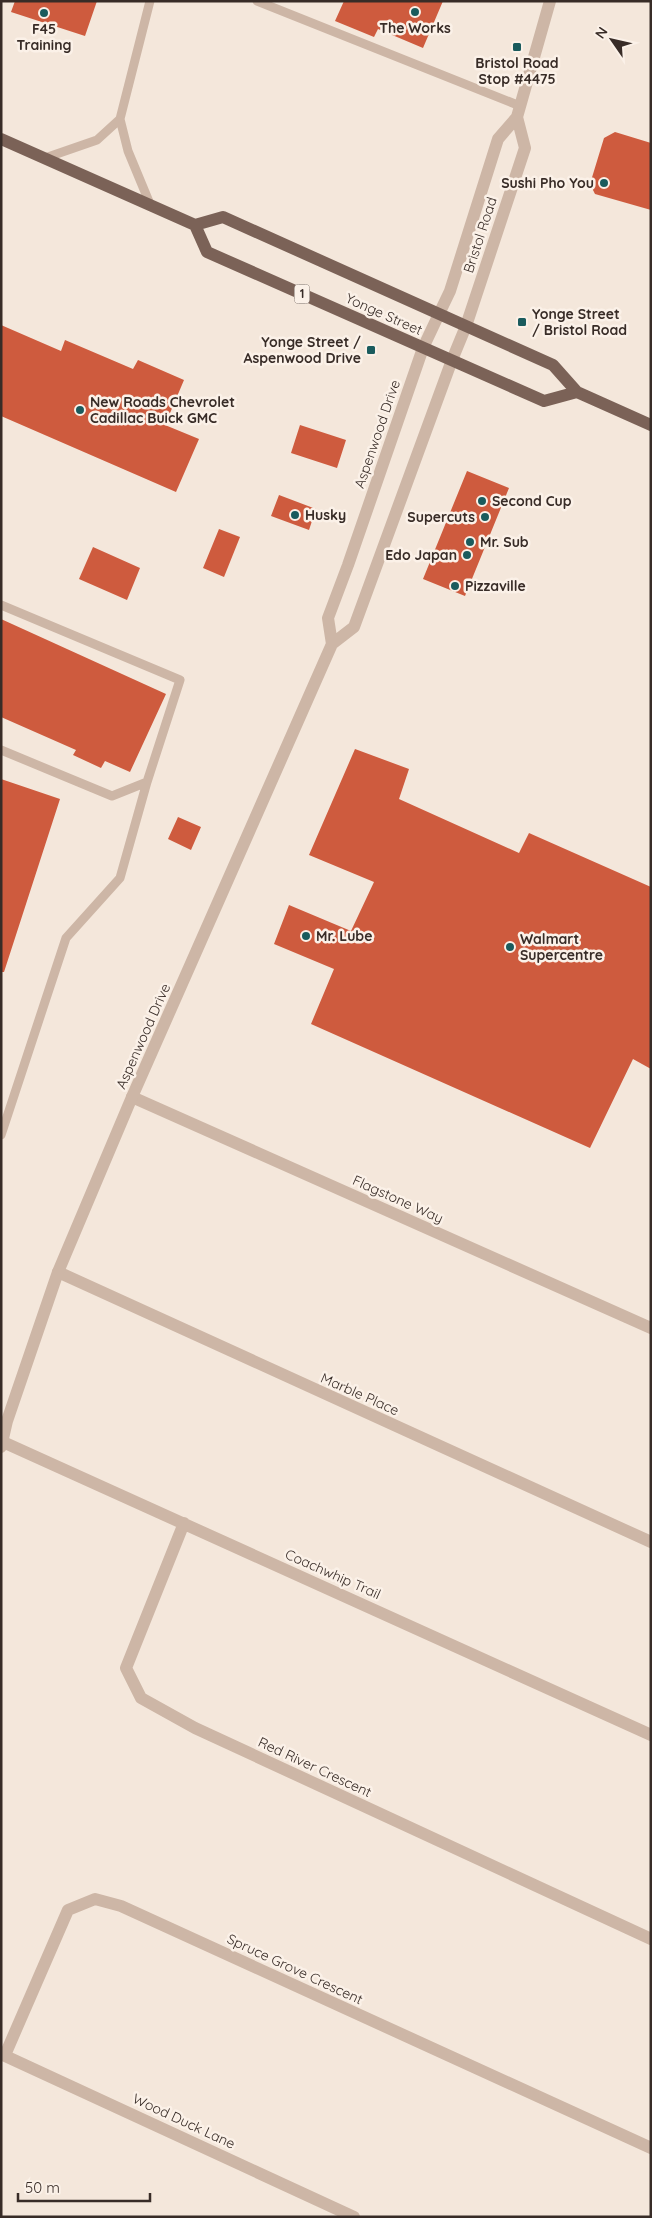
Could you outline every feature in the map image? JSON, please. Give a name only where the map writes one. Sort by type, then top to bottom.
[{"type":"main road","points":[[1,139],[195,225]]},
{"type":"main road","name":"Yonge Street","points":[[577,392],[544,401],[207,252],[195,225],[222,217],[553,365],[577,392],[651,425]]},
{"type":"street","name":"Bristol Road","points":[[423,348],[450,291],[498,139],[519,112],[550,1]]},
{"type":"street","name":"Bristol Road","points":[[452,360],[466,326],[525,148],[519,112]]},
{"type":"street","name":"Aspenwood Drive","points":[[332,644],[328,618],[423,348]]},
{"type":"street","name":"Aspenwood Drive","points":[[2,1445],[7,1421],[58,1272],[132,1097],[332,644],[354,627],[452,360]]},
{"type":"street","name":"Flagstone Way","points":[[132,1097],[651,1328]]},
{"type":"street","name":"Marble Place","points":[[58,1272],[651,1542]]},
{"type":"street","name":"Coachwhip Trail","points":[[2,1445],[184,1523],[651,1735]]},
{"type":"street","name":"Red River Crescent","points":[[184,1523],[126,1668],[141,1698],[195,1728],[651,1939]]},
{"type":"street","name":"Spruce Grove Crescent","points":[[3,2054],[68,1910],[95,1899],[121,1906],[651,2148]]},
{"type":"street","name":"Wood Duck Lane","points":[[3,2054],[354,2217]]},
{"type":"lane","points":[[150,1],[120,119],[128,151],[150,204]]},
{"type":"lane","points":[[257,1],[519,112]]},
{"type":"lane","points":[[45,158],[97,140],[120,119]]},
{"type":"lane","points":[[1,605],[180,680],[147,782],[120,878],[66,938],[1,1135]]},
{"type":"lane","points":[[1,750],[112,796],[147,782]]},
{"type":"building","points":[[15,1],[97,1],[85,36],[11,12]]},
{"type":"building","points":[[344,1],[443,1],[423,48],[378,29],[374,37],[335,21]]},
{"type":"building","points":[[615,132],[651,143],[651,210],[595,194],[590,184],[604,138]]},
{"type":"building","name":"New Roads Chevrolet Cadillac Buick GMC","points":[[1,325],[61,351],[65,340],[133,369],[138,360],[184,380],[165,425],[199,439],[176,492],[1,416]]},
{"type":"building","points":[[300,425],[346,440],[337,468],[291,453]]},
{"type":"building","points":[[467,471],[509,488],[465,596],[423,579]]},
{"type":"building","points":[[279,495],[316,509],[309,530],[271,516]]},
{"type":"building","points":[[219,529],[240,537],[224,577],[203,568]]},
{"type":"building","points":[[93,547],[140,568],[127,600],[79,579]]},
{"type":"building","points":[[1,619],[166,694],[130,772],[105,761],[101,768],[73,755],[76,750],[1,717]]},
{"type":"building","points":[[355,749],[409,769],[399,799],[519,853],[529,833],[651,887],[651,1069],[633,1059],[590,1148],[311,1024],[334,969],[274,944],[289,905],[351,931],[374,882],[309,855]]},
{"type":"building","points":[[1,779],[60,799],[4,972],[1,972]]},
{"type":"building","points":[[178,817],[201,827],[191,850],[168,839]]},
{"type":"place","name":"The Works","points":[[415,12]]},
{"type":"place","name":"F45 Training","points":[[44,13]]},
{"type":"place","name":"Bristol Road Stop #4475","points":[[517,47]]},
{"type":"place","name":"Sushi Pho You","points":[[604,183]]},
{"type":"place","name":"Yonge Street / Bristol Road","points":[[522,322]]},
{"type":"place","name":"Yonge Street / Aspenwood Drive","points":[[371,350]]},
{"type":"place","name":"New Roads Chevrolet Cadillac Buick GMC","points":[[80,410]]},
{"type":"place","name":"Second Cup","points":[[482,501]]},
{"type":"place","name":"Husky","points":[[295,515]]},
{"type":"place","name":"Supercuts","points":[[485,517]]},
{"type":"place","name":"Mr. Sub","points":[[470,542]]},
{"type":"place","name":"Edo Japan","points":[[467,555]]},
{"type":"place","name":"Pizzaville","points":[[455,586]]},
{"type":"place","name":"Mr. Lube","points":[[306,936]]},
{"type":"place","name":"Walmart Supercentre","points":[[510,947]]}]
